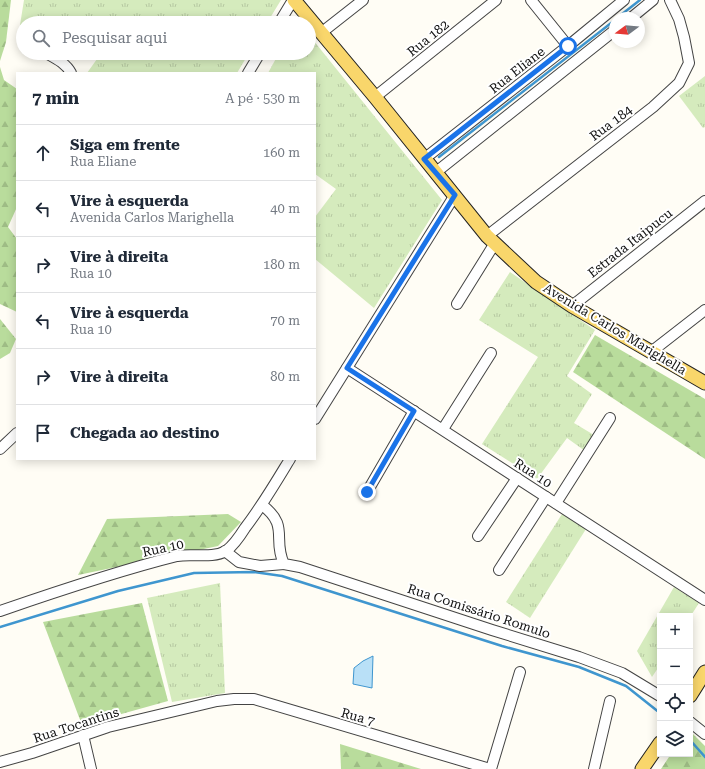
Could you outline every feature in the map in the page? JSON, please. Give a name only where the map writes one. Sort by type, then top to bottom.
[{"type":"main road","name":"Avenida Carlos Marighella","points":[[293,0],[307,16]]},
{"type":"main road","name":"Avenida Carlos Marighella","points":[[316,27],[491,239],[536,282],[572,306],[705,383]]},
{"type":"main road","points":[[693,691],[705,672]]},
{"type":"main road","points":[[642,769],[657,746]]},
{"type":"street","points":[[283,16],[293,0]]},
{"type":"street","points":[[321,33],[363,0]]},
{"type":"street","name":"Rua 182","points":[[375,97],[496,0]]},
{"type":"street","points":[[531,0],[568,46]]},
{"type":"street","name":"Rua Eliane","points":[[424,159],[624,0]]},
{"type":"street","points":[[639,12],[654,0]]},
{"type":"street","name":"Rua 184","points":[[491,239],[653,107],[679,83],[689,63],[684,37],[670,0]]},
{"type":"street","points":[[435,173],[609,35]]},
{"type":"street","points":[[58,60],[71,72]]},
{"type":"street","points":[[249,72],[256,60]]},
{"type":"street","points":[[316,417],[455,195]]},
{"type":"street","name":"Estrada Itaipucu","points":[[572,306],[705,201]]},
{"type":"street","points":[[457,304],[491,239]]},
{"type":"street","points":[[652,352],[705,310]]},
{"type":"street","points":[[443,429],[491,353]]},
{"type":"street","name":"Rua 10","points":[[347,368],[705,600]]},
{"type":"street","points":[[367,492],[414,411]]},
{"type":"street","points":[[556,503],[610,418]]},
{"type":"street","points":[[0,449],[16,434]]},
{"type":"street","points":[[225,551],[233,544],[262,505],[289,460]]},
{"type":"street","points":[[478,536],[517,478]]},
{"type":"street","points":[[499,570],[546,497]]},
{"type":"street","points":[[262,505],[271,512],[278,521],[279,552],[284,564]]},
{"type":"street","name":"Rua 10","points":[[0,611],[112,574],[180,556],[220,553],[225,551]]},
{"type":"street","name":"Rua Comissário Romulo","points":[[225,551],[239,562],[266,566],[284,564],[300,567],[492,630],[579,656],[622,673],[657,694]]},
{"type":"street","points":[[491,769],[520,672]]},
{"type":"street","name":"Rua 7","points":[[161,715],[217,701],[254,699],[491,769]]},
{"type":"street","points":[[594,769],[610,701]]},
{"type":"street","name":"Rua Tocantins","points":[[0,762],[32,753],[108,727],[161,715]]},
{"type":"street","points":[[693,724],[705,734]]},
{"type":"street","points":[[83,735],[91,769]]},
{"type":"green space","points":[[0,0],[11,0],[6,42],[0,61]]},
{"type":"green space","points":[[24,0],[281,0],[271,16],[21,16]]},
{"type":"green space","points":[[316,44],[442,200],[374,308],[316,260],[316,216],[336,189],[316,175],[316,72],[269,72],[275,60],[316,60]]},
{"type":"green space","points":[[96,60],[245,60],[238,72],[88,72]]},
{"type":"green space","points":[[0,67],[4,80],[16,88],[16,209],[8,227],[16,238],[16,312],[0,304]]},
{"type":"green space","points":[[705,76],[705,127],[703,128],[679,96]]},
{"type":"green space","points":[[510,272],[595,330],[567,376],[592,394],[574,423],[594,435],[585,451],[567,438],[537,479],[482,444],[538,357],[479,320]]},
{"type":"green space","points":[[0,319],[16,339],[10,353],[0,359]]},
{"type":"green space","points":[[595,335],[705,399],[705,459],[573,372]]},
{"type":"green space","points":[[228,514],[241,522],[218,546],[78,575],[107,519]]},
{"type":"green space","points":[[562,514],[586,529],[530,618],[506,602]]},
{"type":"green space","points":[[220,583],[225,693],[172,702],[147,598]]},
{"type":"green space","points":[[674,587],[699,603],[693,613],[659,613]]},
{"type":"green space","points":[[142,603],[168,701],[82,725],[43,622]]},
{"type":"green space","points":[[657,616],[657,670],[652,677],[637,651]]},
{"type":"green space","points":[[693,734],[705,746],[705,769],[661,769],[669,757],[693,757]]},
{"type":"green space","points":[[340,744],[421,769],[341,769]]},
{"type":"water","points":[[373,656],[372,688],[353,684],[354,668]]},
{"type":"waterway","points":[[625,12],[640,0]]},
{"type":"waterway","points":[[439,157],[609,25]]},
{"type":"waterway","points":[[0,627],[118,591],[194,573],[254,572],[282,576],[502,646],[579,667],[626,686],[657,711]]},
{"type":"waterway","points":[[693,743],[705,757]]},
{"type":"route","points":[[367,492],[414,411],[347,368],[455,195],[424,159],[568,46]]}]
